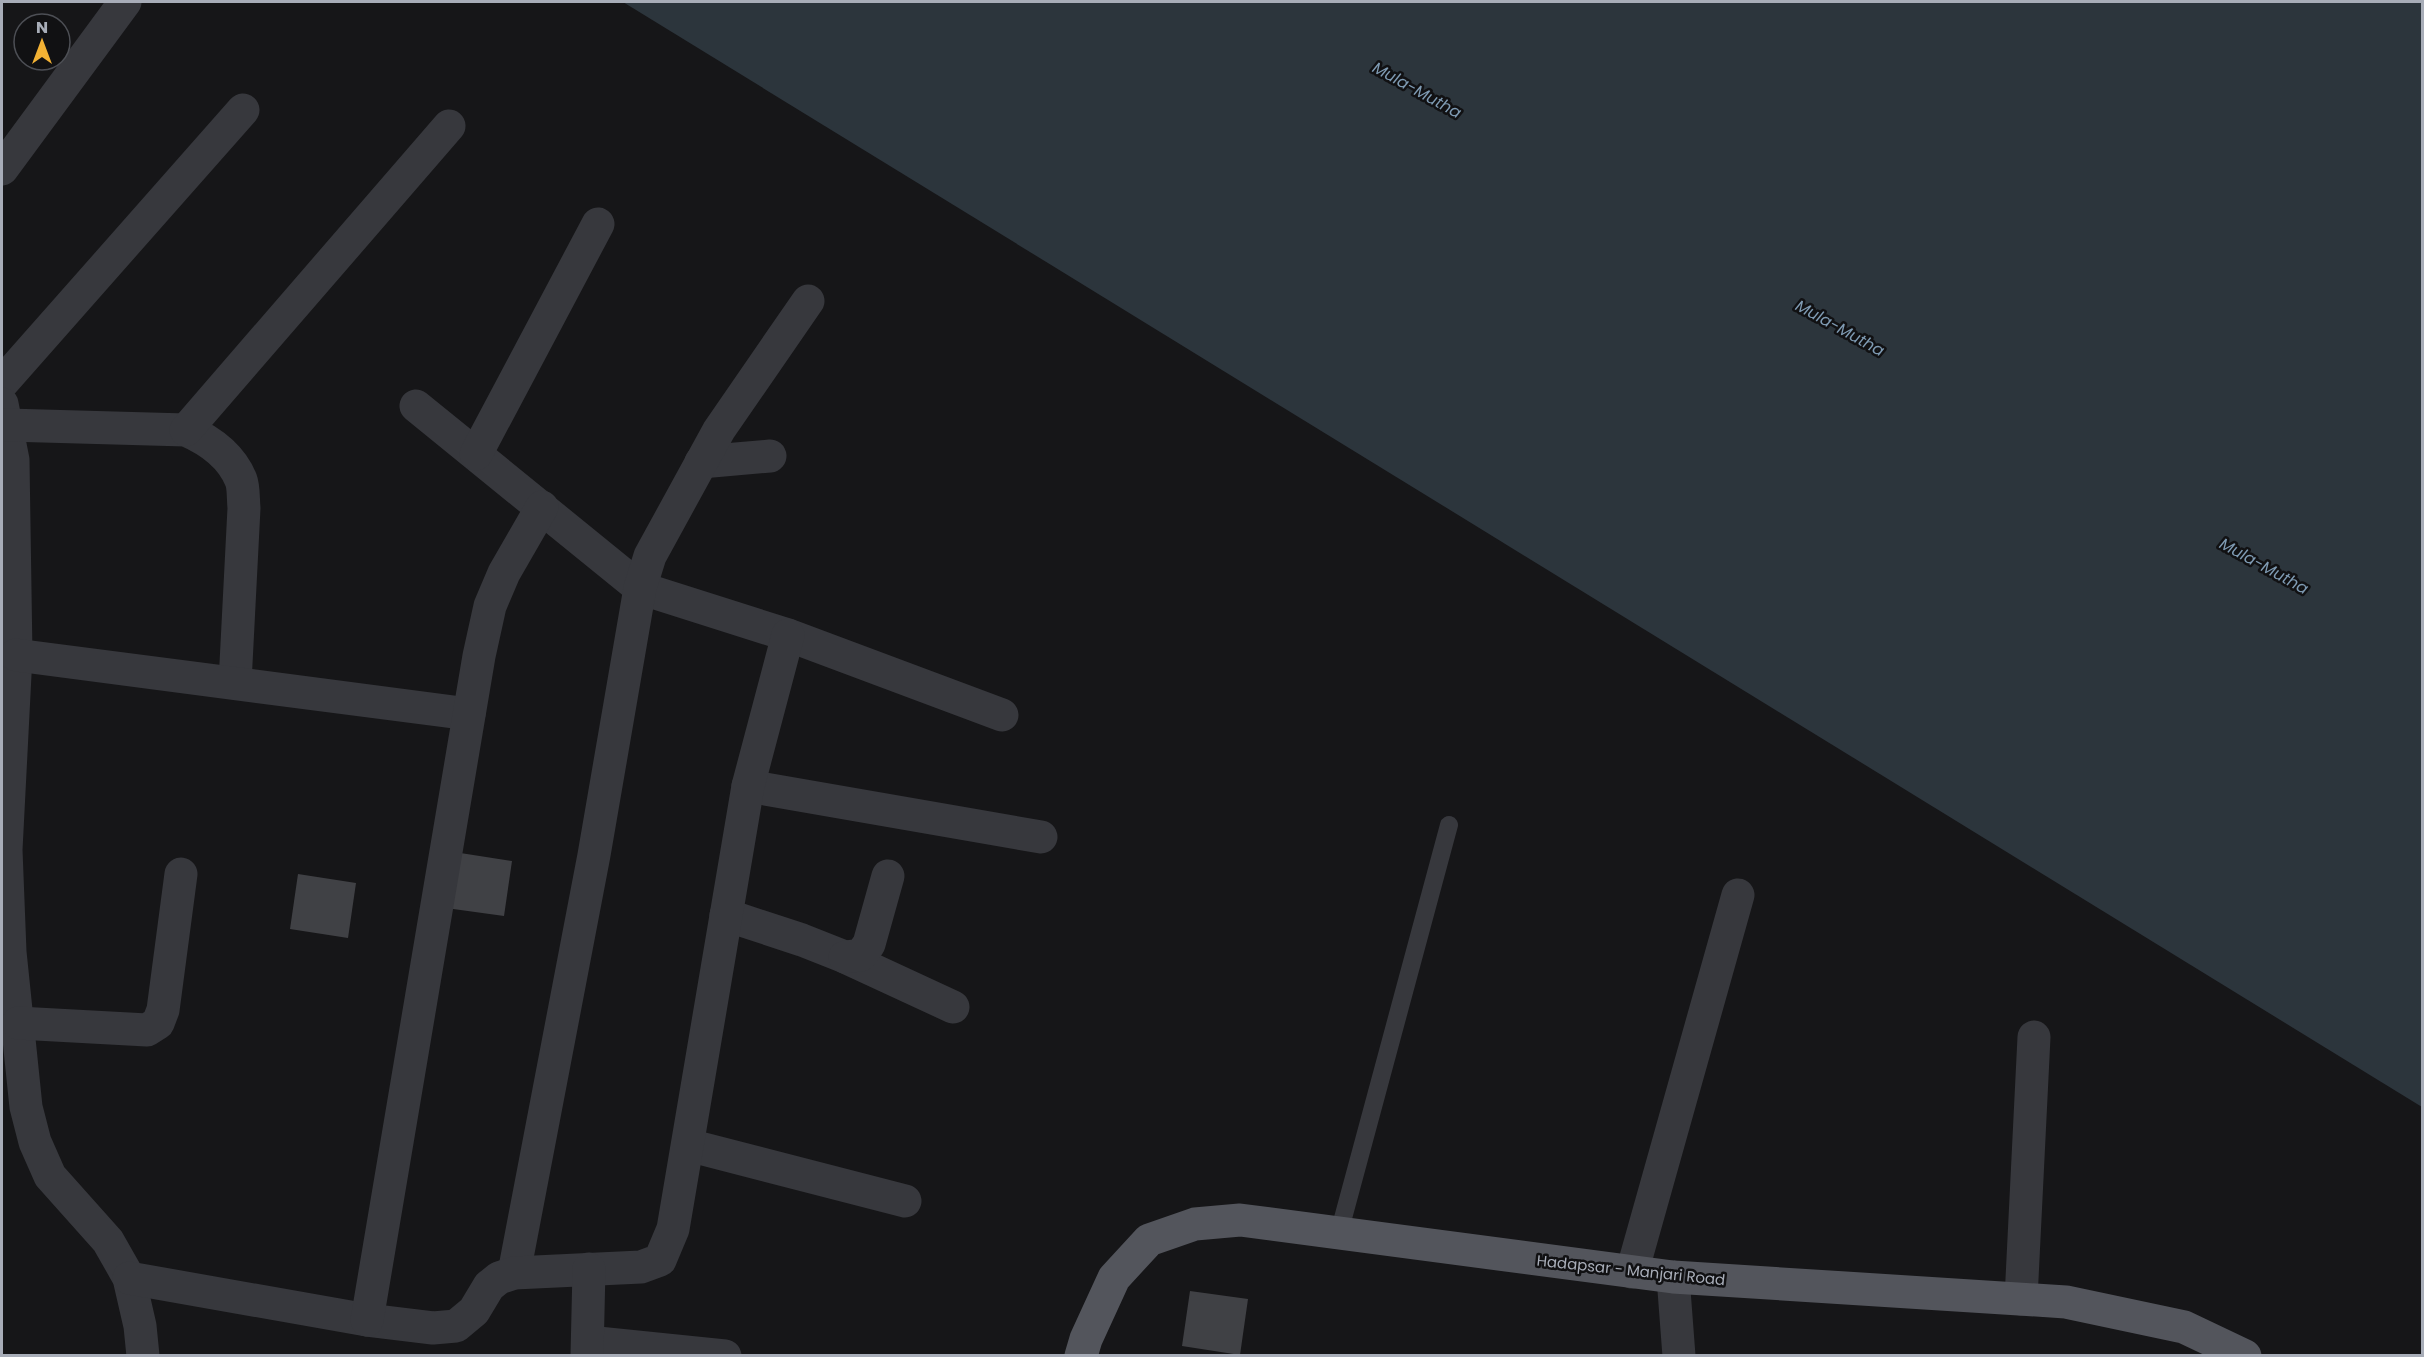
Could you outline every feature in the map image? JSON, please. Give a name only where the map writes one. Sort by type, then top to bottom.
[{"type":"main road","name":"Hadapsar - Manjari Road","points":[[1081,1356],[1086,1339],[1114,1278],[1149,1240],[1195,1224],[1240,1220],[1673,1277],[2066,1302],[2184,1327],[2245,1356]]},
{"type":"street","points":[[2,168],[125,2]]},
{"type":"street","points":[[2,383],[243,110]]},
{"type":"street","points":[[186,430],[449,126]]},
{"type":"street","points":[[476,454],[598,224]]},
{"type":"street","points":[[514,1273],[594,855],[640,588],[650,556],[719,430],[808,301]]},
{"type":"street","points":[[416,406],[640,588],[788,635],[1002,716]]},
{"type":"street","points":[[143,1356],[140,1326],[129,1278],[108,1241],[50,1176],[35,1142],[26,1107],[10,952],[6,849],[16,655],[4,415],[186,430],[206,439],[230,460],[242,481],[244,508],[235,683]]},
{"type":"street","points":[[701,462],[770,456]]},
{"type":"street","points":[[367,1320],[469,714],[490,606],[504,573],[542,507]]},
{"type":"street","points":[[129,1278],[367,1320],[433,1328],[456,1326],[474,1311],[489,1286],[499,1278],[514,1273],[641,1267],[660,1260],[673,1229],[748,786],[788,635]]},
{"type":"street","points":[[16,655],[469,714]]},
{"type":"street","points":[[748,786],[1041,837]]},
{"type":"street","points":[[18,1023],[147,1030],[158,1023],[163,1010],[181,874]]},
{"type":"street","points":[[845,957],[861,955],[869,944],[888,876]]},
{"type":"street","points":[[1632,1272],[1738,895]]},
{"type":"street","points":[[726,915],[845,957],[953,1007]]},
{"type":"street","points":[[2021,1299],[2034,1036]]},
{"type":"street","points":[[688,1145],[905,1201]]},
{"type":"street","points":[[589,1269],[588,1349],[724,1356]]},
{"type":"street","points":[[1673,1277],[1679,1356]]},
{"type":"lane","points":[[1339,1233],[1449,825]]},
{"type":"water","name":"Mula-Mutha","points":[[623,2],[2422,2],[2422,1107]]},
{"type":"building","points":[[454,852],[512,861],[504,916],[446,908]]},
{"type":"building","points":[[298,874],[356,883],[348,938],[290,929]]},
{"type":"building","points":[[1190,1291],[1248,1299],[1240,1355],[1182,1346]]}]
